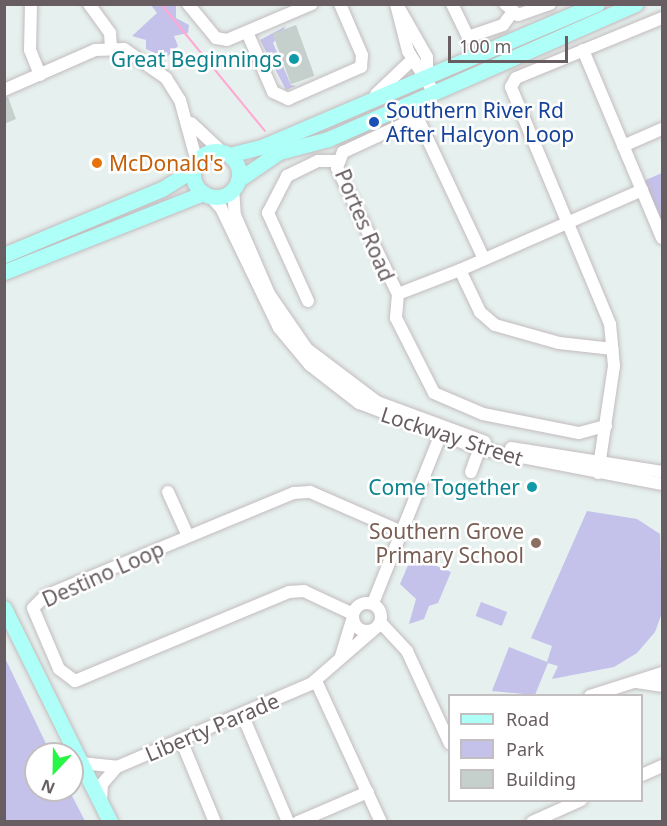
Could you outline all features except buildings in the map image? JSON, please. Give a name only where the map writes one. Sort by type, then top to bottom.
[{"type":"main road","points":[[4,255],[162,189],[195,166],[208,153],[226,154],[368,101],[597,4]]},
{"type":"main road","points":[[4,272],[236,184],[279,152],[328,140],[433,91],[636,4]]},
{"type":"main road","points":[[226,154],[236,184]]},
{"type":"main road","points":[[195,166],[207,194]]},
{"type":"main road","points":[[4,608],[67,742]]},
{"type":"main road","points":[[84,775],[110,822]]},
{"type":"main road","points":[[84,781],[103,822]]},
{"type":"street","points":[[31,4],[30,50],[40,75]]},
{"type":"street","points":[[90,4],[110,33],[111,47]]},
{"type":"street","points":[[188,4],[219,39],[247,32],[312,4]]},
{"type":"street","points":[[247,32],[273,92],[288,99],[361,67],[362,56],[340,4]]},
{"type":"street","points":[[452,4],[468,37],[503,25],[508,9],[526,15],[550,4]]},
{"type":"street","points":[[396,5],[427,57],[427,76]]},
{"type":"street","points":[[396,5],[412,60],[427,76],[433,91]]},
{"type":"street","points":[[599,468],[606,426],[613,349],[610,324],[511,87],[516,78],[663,18]]},
{"type":"street","points":[[4,90],[111,47],[136,54],[166,78],[190,122],[226,154]]},
{"type":"street","points":[[582,50],[622,146],[659,222],[663,238]]},
{"type":"street","points":[[368,101],[412,60]]},
{"type":"street","points":[[190,122],[195,166]]},
{"type":"street","name":"Portes Road","points":[[483,259],[420,123],[408,122],[343,152],[338,161],[386,277],[398,294],[460,270],[642,190]]},
{"type":"street","points":[[622,146],[663,129]]},
{"type":"street","points":[[308,301],[268,213],[287,176],[318,161],[338,161]]},
{"type":"street","name":"Lockway Street","points":[[236,184],[235,215],[269,294],[307,349],[368,397],[442,432]]},
{"type":"street","name":"Lockway Street","points":[[207,194],[221,208],[258,294],[292,346],[359,403],[481,445],[599,468],[663,484]]},
{"type":"street","points":[[460,270],[480,312],[495,325],[559,343],[613,349]]},
{"type":"street","points":[[398,294],[396,318],[434,393],[483,414],[579,433],[606,426]]},
{"type":"street","points":[[373,603],[442,432]]},
{"type":"street","points":[[471,472],[481,445]]},
{"type":"street","name":"Lockway Street","points":[[599,468],[663,472]]},
{"type":"street","points":[[168,492],[188,536]]},
{"type":"street","name":"Destino Loop","points":[[353,616],[304,591],[289,592],[75,681],[64,677],[33,614],[35,602],[294,493],[310,492],[402,532]]},
{"type":"street","points":[[376,627],[380,610],[373,603],[361,604],[353,616],[360,629],[376,627],[406,651],[448,740]]},
{"type":"street","name":"Liberty Parade","points":[[339,660],[353,616]]},
{"type":"street","name":"Liberty Parade","points":[[117,767],[316,681],[376,627]]},
{"type":"street","points":[[597,694],[663,673]]},
{"type":"street","points":[[316,681],[381,822]]},
{"type":"street","points":[[632,682],[663,686]]},
{"type":"street","points":[[242,714],[288,822]]},
{"type":"street","points":[[181,740],[215,822]]},
{"type":"street","points":[[84,761],[117,767]]},
{"type":"street","points":[[643,775],[663,766]]},
{"type":"street","points":[[101,803],[102,784],[117,767]]},
{"type":"street","points":[[298,822],[368,792]]},
{"type":"street","points":[[532,822],[579,802]]},
{"type":"green space","points":[[151,5],[176,5],[176,18],[189,25],[188,33],[174,36],[178,46],[166,58],[146,49],[146,40],[132,36],[157,13]]},
{"type":"green space","points":[[286,26],[273,43],[291,85],[296,86],[286,90],[260,40]]},
{"type":"green space","points":[[662,173],[662,218],[657,220],[641,182]]},
{"type":"green space","points":[[587,511],[637,519],[660,534],[662,613],[655,632],[637,653],[614,667],[552,679],[558,666],[548,663],[535,694],[492,691],[509,647],[547,662],[552,646],[531,638]]},
{"type":"green space","points":[[412,556],[451,572],[438,603],[429,606],[424,619],[409,624],[416,599],[400,584]]},
{"type":"green space","points":[[481,602],[507,612],[502,626],[476,616]]},
{"type":"green space","points":[[5,658],[45,742],[24,742],[24,802],[75,802],[85,821],[5,821]]},
{"type":"waterway","points":[[161,4],[265,131]]},
{"type":"place","name":"Great Beginnings","points":[[294,59]]},
{"type":"place","name":"Southern River Rd After Halcyon Loop","points":[[374,122]]},
{"type":"place","name":"McDonald's","points":[[97,163]]},
{"type":"place","name":"Come Together","points":[[532,487]]},
{"type":"place","name":"Southern Grove Primary School","points":[[536,543]]}]
